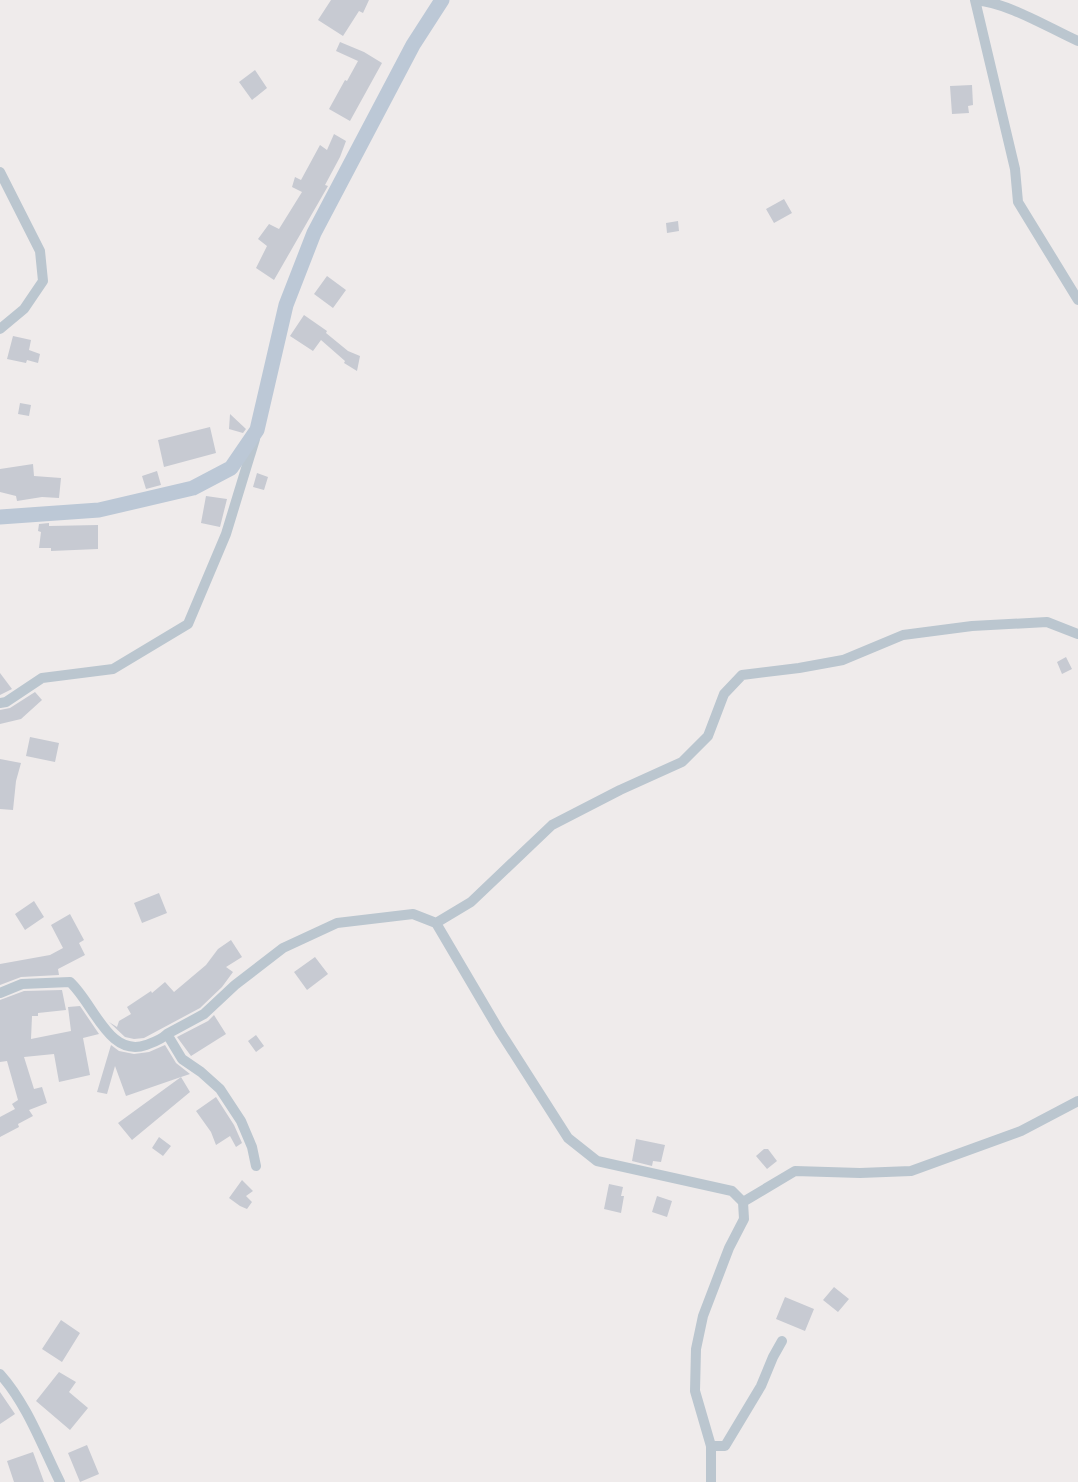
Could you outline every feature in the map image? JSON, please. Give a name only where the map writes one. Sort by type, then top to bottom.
[{"type":"main road","points":[[0,517],[99,510],[193,488],[231,468],[257,430],[286,305],[314,233],[413,45],[442,0]]},
{"type":"street","points":[[1078,41],[1005,8],[975,0],[1015,169],[1018,202],[1078,300]]},
{"type":"street","points":[[0,172],[40,251],[44,281],[24,309],[0,329]]},
{"type":"street","points":[[0,702],[6,702],[42,678],[113,669],[188,624],[226,534],[257,430]]},
{"type":"street","points":[[436,923],[471,902],[552,825],[620,790],[682,762],[708,736],[724,694],[742,675],[799,669],[843,660],[903,635],[972,626],[1047,622],[1078,634]]},
{"type":"street","points":[[0,993],[22,984],[70,982],[94,1011],[112,1040],[129,1048],[140,1047],[163,1038],[204,1014],[235,985],[283,948],[337,923],[413,914],[436,923],[499,1030],[568,1138],[597,1161],[732,1191],[743,1202],[744,1219],[729,1248],[703,1316],[696,1349],[695,1391],[711,1446],[711,1482]]},
{"type":"street","points":[[167,1034],[182,1059],[220,1089],[241,1121],[252,1147],[256,1166]]},
{"type":"street","points":[[743,1202],[795,1172],[911,1171],[1021,1131],[1078,1101]]},
{"type":"street","points":[[711,1446],[725,1446],[761,1386],[773,1357],[783,1341]]},
{"type":"street","points":[[0,1374],[9,1383],[60,1482]]},
{"type":"building","points":[[331,0],[369,0],[363,13],[359,11],[343,36],[318,20]]},
{"type":"building","points":[[340,42],[382,63],[350,121],[329,109],[358,61],[336,51]]},
{"type":"building","points":[[255,70],[267,88],[252,100],[239,82]]},
{"type":"building","points":[[972,85],[973,105],[968,106],[969,113],[952,114],[950,86]]},
{"type":"building","points":[[334,134],[346,141],[340,157],[325,185],[328,186],[274,280],[256,268],[267,246],[258,239],[269,224],[279,229],[302,192],[292,187],[295,177],[301,180],[320,145],[327,150]]},
{"type":"building","points":[[784,199],[792,213],[774,223],[766,209]]},
{"type":"building","points":[[678,221],[679,231],[667,233],[666,223]]},
{"type":"building","points":[[327,276],[346,290],[333,308],[314,294]]},
{"type":"building","points":[[304,315],[327,331],[326,333],[348,351],[360,356],[357,371],[344,363],[345,361],[321,340],[313,351],[290,336]]},
{"type":"building","points":[[13,336],[31,340],[29,350],[40,354],[38,363],[7,359]]},
{"type":"building","points":[[20,403],[31,405],[29,416],[18,414]]},
{"type":"building","points":[[230,414],[246,429],[243,433],[229,429]]},
{"type":"building","points":[[210,427],[216,453],[164,467],[158,440]]},
{"type":"building","points":[[33,464],[34,476],[61,478],[59,498],[42,497],[17,501],[16,496],[0,492],[0,469]]},
{"type":"building","points":[[157,471],[161,485],[146,489],[142,476]]},
{"type":"building","points":[[257,473],[268,477],[264,490],[253,487]]},
{"type":"building","points":[[206,496],[227,499],[220,527],[201,523]]},
{"type":"building","points":[[49,523],[49,526],[98,525],[98,549],[51,551],[51,548],[39,548],[41,532],[38,531],[39,524]]},
{"type":"building","points":[[1066,657],[1072,669],[1062,674],[1057,662]]},
{"type":"building","points":[[0,673],[12,689],[0,695]]},
{"type":"building","points":[[35,692],[42,700],[21,719],[0,724],[0,710],[10,708]]},
{"type":"building","points":[[30,737],[59,743],[55,762],[26,756]]},
{"type":"building","points":[[0,759],[21,763],[16,781],[13,810],[0,809]]},
{"type":"building","points":[[159,893],[167,913],[142,923],[134,903]]},
{"type":"building","points":[[34,901],[44,917],[25,930],[15,914]]},
{"type":"building","points":[[70,914],[84,940],[79,943],[85,955],[58,969],[59,975],[21,977],[0,985],[0,964],[50,955],[63,948],[51,925]]},
{"type":"building","points":[[231,940],[242,957],[226,967],[233,972],[222,987],[200,1008],[144,1038],[125,1037],[109,1022],[117,1027],[119,1021],[131,1014],[127,1007],[151,991],[152,993],[165,982],[174,992],[206,965],[218,949]]},
{"type":"building","points":[[315,957],[328,974],[307,990],[294,972]]},
{"type":"building","points":[[62,990],[66,1010],[38,1013],[38,1016],[32,1016],[31,1039],[71,1031],[68,1007],[80,1006],[99,1034],[83,1038],[90,1075],[59,1082],[54,1054],[24,1057],[34,1089],[42,1087],[47,1103],[29,1110],[33,1116],[0,1137],[0,1117],[15,1109],[12,1104],[18,1100],[7,1061],[0,1062],[0,1000],[24,991]]},
{"type":"building","points":[[214,1015],[226,1034],[191,1056],[177,1037],[208,1021]]},
{"type":"building","points":[[256,1035],[264,1046],[256,1052],[248,1041]]},
{"type":"building","points":[[111,1045],[119,1051],[134,1054],[149,1052],[165,1045],[176,1063],[190,1074],[126,1096],[115,1066],[107,1094],[97,1092]]},
{"type":"building","points":[[181,1077],[190,1092],[132,1140],[118,1123]]},
{"type":"building","points":[[216,1097],[234,1125],[242,1143],[236,1147],[230,1136],[216,1145],[211,1132],[196,1111]]},
{"type":"building","points":[[159,1137],[171,1146],[163,1156],[152,1148]]},
{"type":"building","points":[[636,1139],[665,1145],[661,1162],[653,1161],[652,1166],[632,1161]]},
{"type":"building","points":[[764,1149],[768,1149],[777,1161],[767,1169],[756,1156]]},
{"type":"building","points":[[242,1180],[253,1191],[246,1196],[252,1202],[247,1209],[229,1198]]},
{"type":"building","points":[[609,1184],[623,1187],[621,1213],[604,1209]]},
{"type":"building","points":[[657,1196],[672,1201],[667,1217],[652,1212]]},
{"type":"building","points":[[834,1287],[849,1299],[838,1312],[823,1300]]},
{"type":"building","points":[[785,1297],[814,1309],[805,1331],[776,1319]]},
{"type":"building","points":[[61,1320],[80,1333],[62,1362],[42,1349]]},
{"type":"building","points":[[59,1372],[76,1382],[69,1392],[88,1408],[70,1430],[36,1401]]},
{"type":"building","points":[[0,1392],[15,1414],[0,1424]]},
{"type":"building","points":[[87,1445],[99,1474],[80,1482],[68,1453]]},
{"type":"building","points":[[33,1452],[44,1482],[14,1482],[7,1461]]}]
